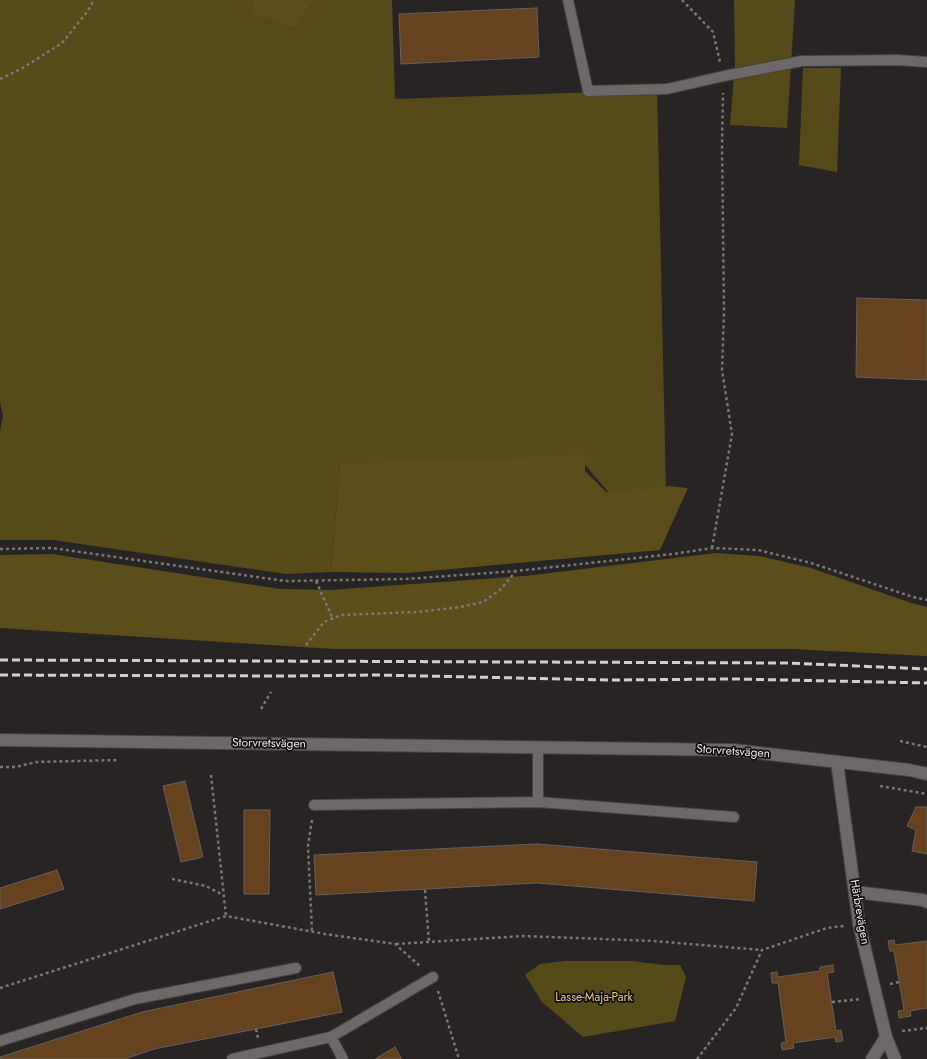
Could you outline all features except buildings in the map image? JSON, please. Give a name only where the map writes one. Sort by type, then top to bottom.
[{"type":"street","name":"Storvretsvägen","points":[[0,740],[733,750],[910,770],[927,774]]},
{"type":"street","name":"Härbrevägen","points":[[837,762],[859,924],[886,1037],[894,1059]]},
{"type":"street","points":[[855,892],[923,900],[927,902]]},
{"type":"street","points":[[872,1059],[886,1037]]},
{"type":"lane","points":[[568,0],[588,91],[667,89],[802,61],[898,60],[927,62]]},
{"type":"lane","points":[[538,747],[538,802]]},
{"type":"lane","points":[[314,805],[538,802],[734,817]]},
{"type":"lane","points":[[0,1041],[135,999],[296,968]]},
{"type":"lane","points":[[232,1059],[331,1037],[433,977]]},
{"type":"lane","points":[[331,1037],[343,1059]]},
{"type":"path","points":[[0,79],[21,69],[62,43],[87,12],[94,0]]},
{"type":"path","points":[[682,0],[713,32],[724,76],[722,145],[724,314],[722,370],[732,434],[712,548]]},
{"type":"path","points":[[0,549],[52,548],[285,581],[406,579],[516,571],[673,554],[712,548],[758,550],[811,563],[913,597],[927,600]]},
{"type":"path","points":[[306,645],[324,622],[341,615],[424,611],[461,607],[483,602],[500,590],[516,571]]},
{"type":"path","points":[[316,581],[333,619]]},
{"type":"path","points":[[261,709],[271,692]]},
{"type":"path","points":[[900,741],[927,747]]},
{"type":"path","points":[[210,775],[226,916]]},
{"type":"path","points":[[312,931],[308,846],[314,805]]},
{"type":"path","points":[[172,879],[206,886],[224,895]]},
{"type":"path","points":[[425,890],[429,942]]},
{"type":"path","points":[[0,988],[226,916],[395,944],[523,936],[654,940],[762,950],[827,928],[859,924]]},
{"type":"path","points":[[395,944],[433,977],[459,1059]]},
{"type":"path","points":[[697,1059],[736,1008],[762,950]]},
{"type":"path","points":[[832,1002],[877,998]]},
{"type":"path","points":[[886,1037],[901,1032],[927,1028]]},
{"type":"green space","points":[[0,0],[254,0],[255,14],[294,28],[315,0],[392,0],[395,99],[657,90],[666,491],[610,494],[580,459],[340,464],[331,572],[286,574],[53,540],[0,540],[0,431],[3,417],[0,402]]},
{"type":"green space","points":[[734,0],[795,0],[787,128],[730,125],[735,66]]},
{"type":"green space","points":[[803,68],[841,68],[837,172],[799,165]]},
{"type":"green space","name":"Lasse-Maja-Park","points":[[565,961],[632,961],[664,965],[680,965],[686,977],[675,1021],[583,1037],[542,1002],[525,975],[540,964]]},
{"type":"shaded area","points":[[254,0],[315,0],[294,28],[254,14]]},
{"type":"shaded area","points":[[585,455],[585,471],[606,492],[669,486],[688,488],[660,550],[407,573],[331,572],[340,464]]},
{"type":"shaded area","points":[[716,553],[759,556],[811,568],[911,603],[927,607],[927,656],[793,649],[335,649],[0,628],[0,555],[52,554],[280,589],[330,590],[525,576]]},
{"type":"railway","points":[[0,660],[787,663],[927,669]]},
{"type":"railway","points":[[0,675],[377,675],[612,680],[734,679],[927,683]]}]
